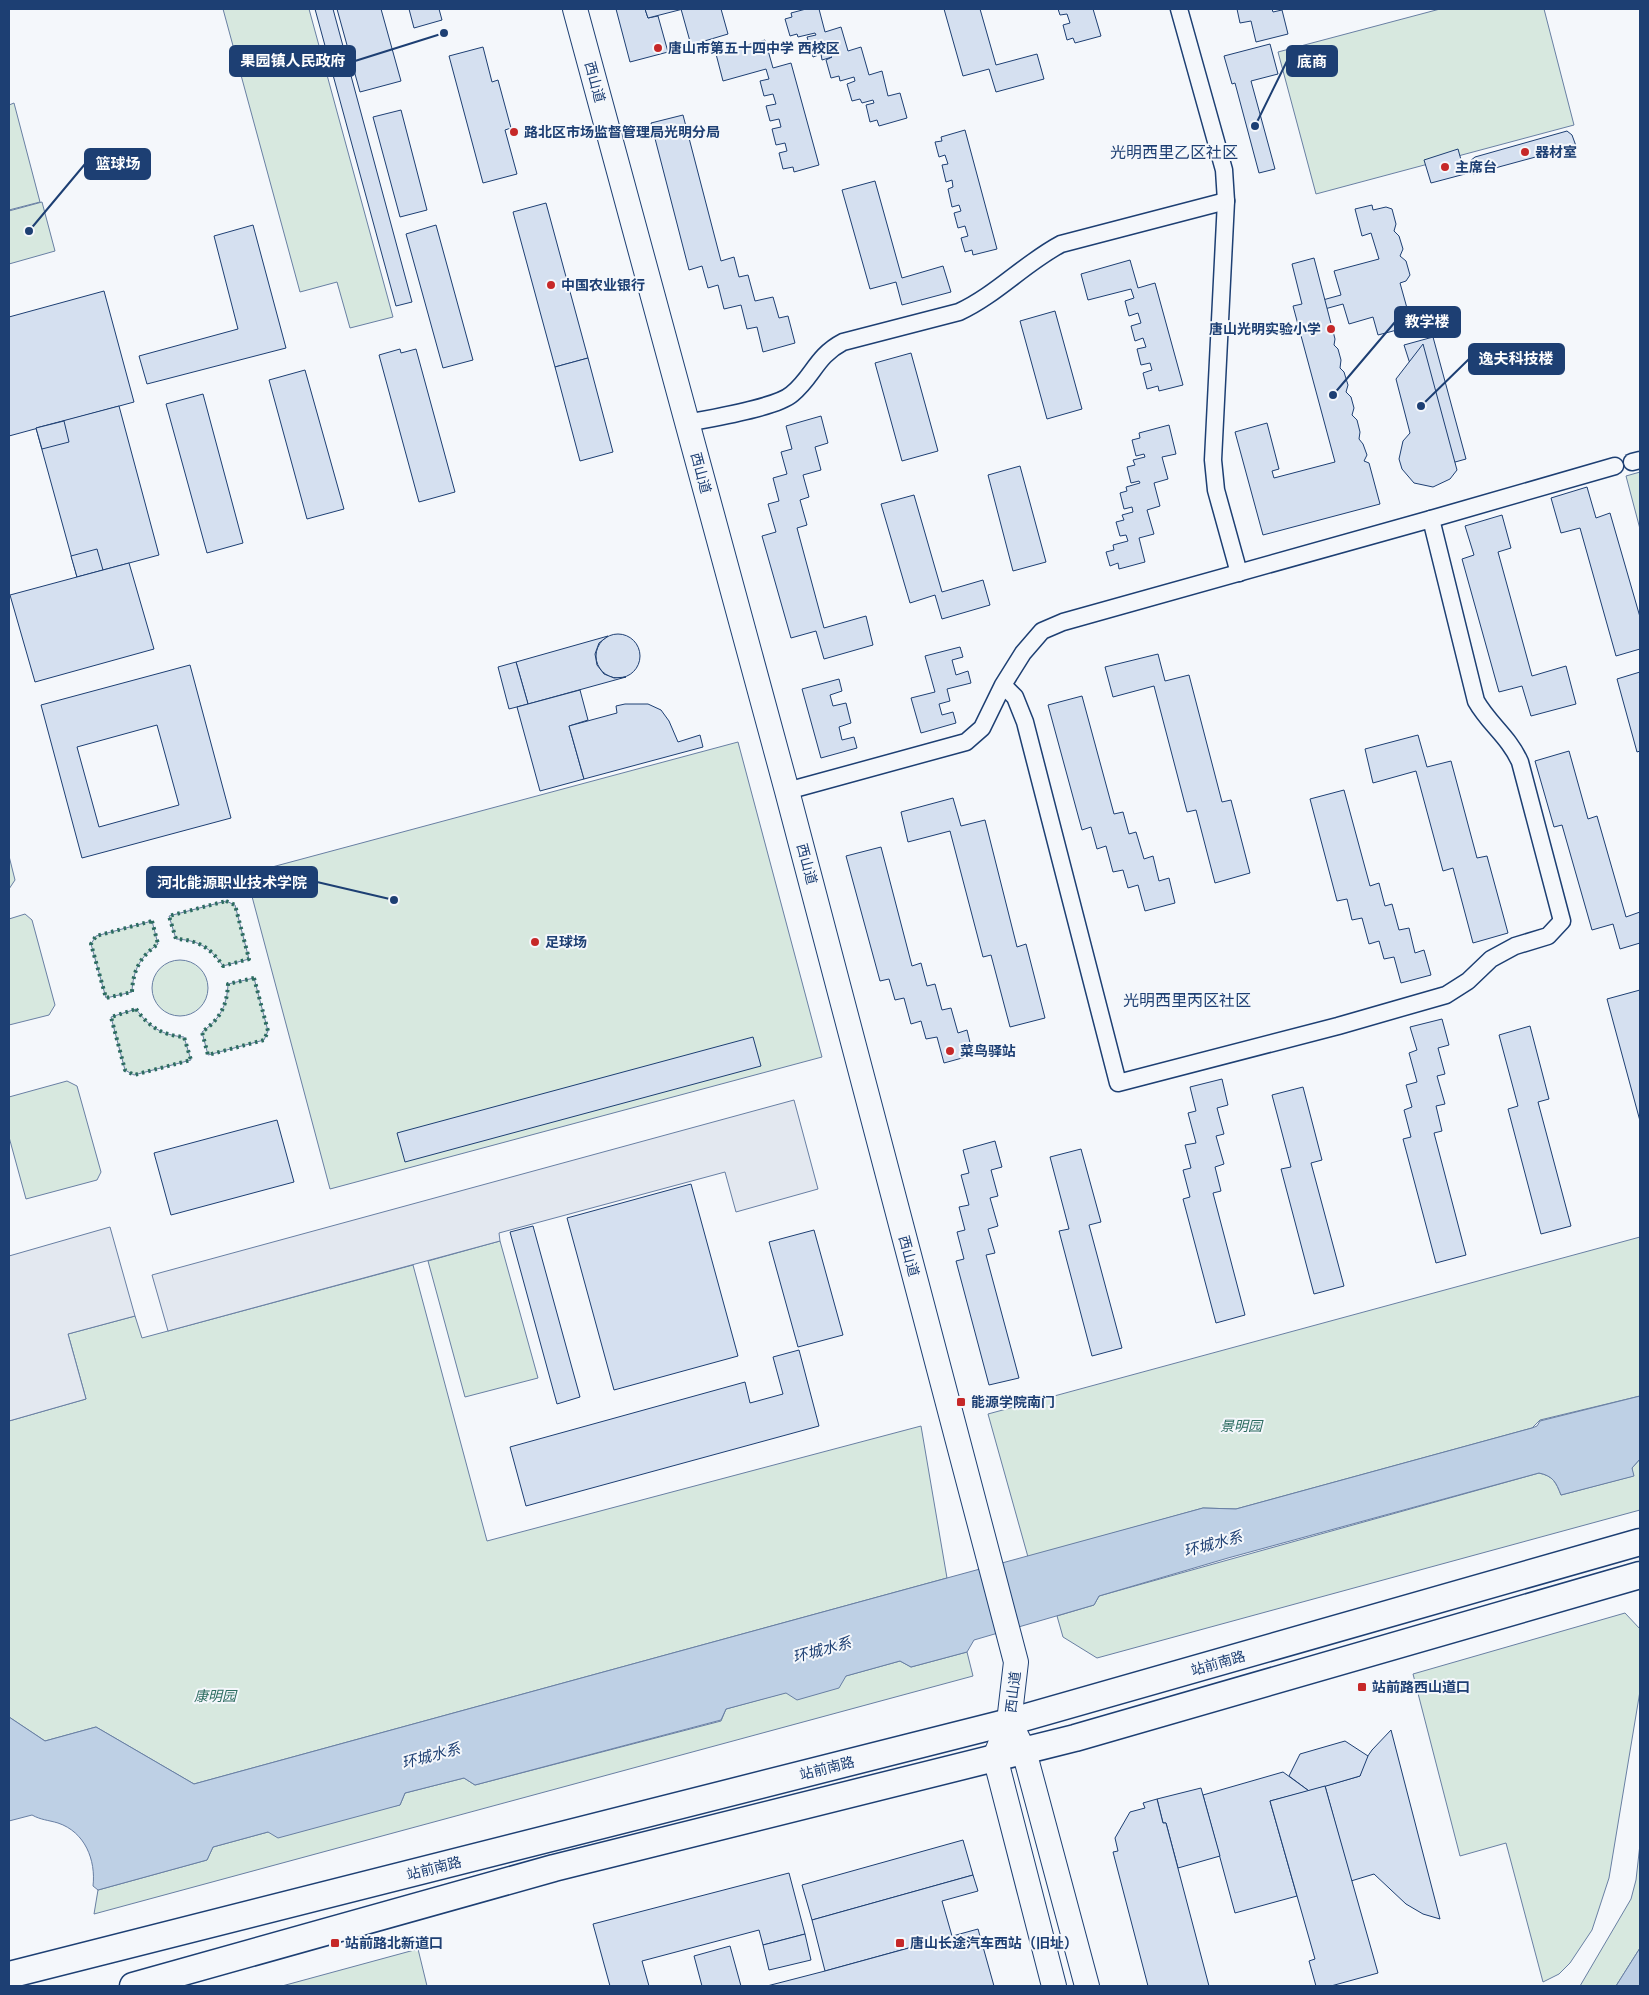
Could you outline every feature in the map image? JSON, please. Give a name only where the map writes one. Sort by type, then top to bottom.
[{"type":"main road","name":"站前南路","points":[[9,1975],[1010,1722],[1640,1542]]},
{"type":"main road","points":[[133,1986],[554,1868],[1024,1751],[1640,1575]]},
{"type":"street","name":"西山道","points":[[576,9],[788,790],[1016,1662],[1010,1722],[995,1757]]},
{"type":"street","points":[[1179,9],[1224,170],[1226,201],[1213,460],[1216,490],[1239,573]]},
{"type":"street","points":[[688,424],[778,402],[792,395],[827,350],[843,342],[959,312],[972,306],[1043,254],[1061,244],[1226,201]]},
{"type":"street","points":[[788,790],[966,742],[982,728],[1003,685],[1023,653],[1042,631],[1063,622],[1615,466]]},
{"type":"street","points":[[1003,685],[1015,697],[1025,722],[1118,1084],[1338,1026],[1446,995],[1468,981],[1491,959],[1515,946],[1548,936],[1562,921],[1520,762],[1513,745],[1484,715],[1476,701],[1431,519]]},
{"type":"street","name":"西山道","points":[[1010,1722],[1024,1751],[1087,1986]]},
{"type":"street","points":[[995,1757],[1054,1986]]},
{"type":"green space","points":[[223,9],[309,9],[393,317],[350,328],[337,282],[300,292]]},
{"type":"green space","points":[[1440,9],[1544,9],[1574,125],[1316,194],[1278,52]]},
{"type":"green space","points":[[14,103],[40,202],[9,210],[9,105]]},
{"type":"green space","points":[[42,202],[55,251],[9,264],[9,211]]},
{"type":"green space","points":[[1640,472],[1640,529],[1626,476]]},
{"type":"green space","points":[[738,742],[822,1057],[330,1189],[246,874]]},
{"type":"green space","points":[[9,856],[15,880],[9,889]]},
{"type":"green space","points":[[226,901],[235,905],[249,959],[223,966],[214,954],[203,946],[191,941],[176,939],[169,916]]},
{"type":"green space","points":[[25,914],[32,920],[55,1005],[49,1015],[9,1025],[9,919]]},
{"type":"green space","points":[[152,921],[158,944],[142,959],[134,977],[132,992],[106,998],[91,944],[96,936]]},
{"type":"green space","points":[[174,960],[186,960],[196,964],[204,972],[208,988],[204,1004],[196,1012],[186,1016],[174,1016],[164,1012],[156,1004],[152,994],[152,982],[156,972],[164,964]]},
{"type":"green space","points":[[254,978],[268,1031],[264,1040],[208,1055],[202,1032],[218,1017],[226,999],[228,984]]},
{"type":"green space","points":[[136,1009],[146,1021],[157,1029],[184,1037],[191,1060],[134,1075],[125,1070],[111,1017]]},
{"type":"green space","points":[[67,1081],[77,1086],[101,1172],[97,1180],[26,1199],[9,1137],[9,1097]]},
{"type":"green space","name":"景明园","points":[[1640,1237],[1640,1396],[1540,1420],[1532,1428],[1236,1509],[1203,1508],[1028,1557],[988,1414]]},
{"type":"green space","points":[[500,1241],[538,1378],[465,1397],[428,1261]]},
{"type":"green space","name":"康明园","points":[[413,1265],[487,1541],[921,1426],[947,1578],[194,1784],[96,1727],[45,1741],[9,1717],[9,1421],[86,1399],[68,1334],[135,1316],[142,1338]]},
{"type":"green space","points":[[1640,1459],[1640,1510],[1097,1658],[1063,1637],[1057,1616],[1094,1605],[1099,1596],[1539,1473],[1553,1480],[1561,1495],[1633,1476],[1632,1468]]},
{"type":"green space","points":[[1625,1613],[1640,1629],[1640,1691],[1609,1878],[1592,1930],[1570,1963],[1559,1974],[1543,1982],[1506,1843],[1460,1856],[1413,1674]]},
{"type":"green space","points":[[967,1652],[973,1676],[94,1914],[98,1890],[207,1860],[213,1847],[268,1832],[400,1805],[405,1793],[464,1778],[475,1785],[721,1721],[726,1709],[900,1661],[911,1667]]},
{"type":"green space","points":[[1640,1844],[1640,1948],[1616,1986],[1580,1986],[1631,1899],[1636,1880]]},
{"type":"green space","points":[[418,1949],[427,1986],[282,1986]]},
{"type":"shaded area","points":[[794,1100],[818,1189],[736,1212],[725,1172],[499,1233],[500,1241],[168,1331],[152,1275]]},
{"type":"shaded area","points":[[110,1227],[135,1316],[68,1334],[86,1399],[9,1421],[9,1256]]},
{"type":"water","name":"环城水系","points":[[1640,1396],[1640,1459],[1632,1468],[1634,1476],[1561,1495],[1553,1480],[1539,1473],[1228,1558],[1099,1596],[1094,1605],[974,1640],[967,1652],[911,1667],[900,1661],[846,1676],[839,1688],[797,1700],[786,1693],[726,1709],[721,1720],[475,1785],[464,1778],[405,1793],[400,1805],[278,1838],[268,1832],[213,1847],[207,1860],[98,1890],[93,1886],[93,1866],[87,1848],[75,1833],[58,1823],[32,1815],[9,1821],[9,1717],[45,1741],[96,1727],[194,1784],[1203,1508],[1236,1509],[1532,1428],[1537,1426],[1540,1421]]},
{"type":"water","points":[[1640,1948],[1640,1986],[1616,1986]]},
{"type":"building","points":[[315,9],[333,9],[412,302],[396,306]]},
{"type":"building","points":[[337,9],[381,9],[401,81],[360,92]]},
{"type":"building","points":[[409,9],[439,9],[442,20],[414,28]]},
{"type":"building","points":[[616,9],[645,9],[648,18],[658,16],[668,52],[630,62]]},
{"type":"building","points":[[645,9],[683,9],[648,18]]},
{"type":"building","points":[[681,9],[721,9],[728,34],[691,45]]},
{"type":"building","points":[[806,9],[819,9],[825,32],[841,27],[848,51],[861,47],[869,75],[882,71],[888,96],[900,93],[907,118],[879,126],[877,120],[870,122],[866,105],[874,103],[873,100],[862,103],[860,99],[852,101],[847,84],[855,81],[854,77],[840,81],[839,76],[831,78],[826,60],[832,57],[822,60],[821,54],[813,57],[807,37],[816,35],[815,33],[798,37],[797,34],[790,36],[785,19],[792,17],[791,13]]},
{"type":"building","points":[[944,9],[980,9],[996,65],[1037,54],[1044,79],[996,92],[989,69],[963,76]]},
{"type":"building","points":[[1058,9],[1093,9],[1101,36],[1075,43],[1073,38],[1067,40],[1063,25],[1070,23],[1067,14],[1060,15]]},
{"type":"building","points":[[1237,9],[1272,9],[1273,12],[1282,10],[1288,34],[1256,42],[1251,21],[1240,23]]},
{"type":"building","points":[[765,40],[773,68],[791,63],[819,165],[794,172],[793,167],[783,169],[779,153],[787,151],[785,143],[776,145],[772,129],[781,127],[779,119],[770,121],[766,106],[776,104],[773,94],[764,96],[760,81],[769,79],[766,69],[723,81],[716,54]]},
{"type":"building","points":[[1270,44],[1278,74],[1251,81],[1275,169],[1259,173],[1235,83],[1232,84],[1224,56]]},
{"type":"building","points":[[483,47],[492,82],[498,80],[511,128],[505,130],[517,174],[483,183],[449,56]]},
{"type":"building","points":[[401,110],[427,210],[400,217],[373,117]]},
{"type":"building","points":[[683,115],[721,261],[734,257],[739,277],[748,275],[755,301],[773,297],[779,318],[788,316],[795,343],[763,352],[757,327],[747,329],[741,305],[724,309],[718,285],[708,288],[702,266],[689,270],[651,123]]},
{"type":"building","points":[[965,130],[997,249],[973,255],[972,250],[965,252],[961,238],[968,236],[965,226],[958,228],[954,213],[961,211],[959,205],[952,207],[948,189],[953,187],[952,180],[946,182],[942,165],[948,164],[945,155],[939,157],[935,142],[942,141],[941,137]]},
{"type":"building","name":"器材室","points":[[1567,131],[1572,135],[1576,146],[1473,174],[1470,161],[1475,157]]},
{"type":"building","name":"主席台","points":[[1458,149],[1465,174],[1431,183],[1424,160]]},
{"type":"building","points":[[875,181],[902,278],[943,266],[951,292],[902,305],[896,282],[870,289],[842,190]]},
{"type":"building","name":"中国农业银行","points":[[546,203],[588,358],[555,367],[513,212]]},
{"type":"building","points":[[1372,205],[1373,210],[1386,207],[1392,209],[1396,224],[1394,231],[1399,236],[1403,249],[1400,256],[1406,261],[1410,275],[1406,281],[1400,283],[1412,326],[1378,335],[1373,317],[1349,324],[1343,304],[1321,310],[1319,301],[1341,295],[1334,271],[1379,259],[1371,233],[1362,236],[1355,209]]},
{"type":"building","points":[[253,225],[286,348],[147,384],[139,356],[238,329],[214,236]]},
{"type":"building","points":[[436,225],[473,360],[443,368],[406,234]]},
{"type":"building","points":[[1314,258],[1335,339],[1334,345],[1338,349],[1341,360],[1340,368],[1344,372],[1348,385],[1346,392],[1351,397],[1354,408],[1352,415],[1357,420],[1360,432],[1359,439],[1367,455],[1364,461],[1369,463],[1380,504],[1263,535],[1235,432],[1267,423],[1279,469],[1272,471],[1274,478],[1335,462],[1293,306],[1302,304],[1292,264]]},
{"type":"building","points":[[1130,260],[1138,288],[1155,283],[1183,385],[1159,391],[1158,386],[1147,389],[1143,373],[1152,370],[1150,363],[1141,365],[1137,349],[1146,347],[1143,338],[1135,341],[1131,326],[1141,323],[1138,313],[1129,316],[1125,301],[1134,298],[1131,289],[1088,300],[1081,274]]},
{"type":"building","points":[[104,291],[134,402],[9,436],[9,317]]},
{"type":"building","points":[[1055,311],[1082,409],[1047,419],[1020,321]]},
{"type":"building","points":[[1433,337],[1466,459],[1437,467],[1418,393],[1406,389],[1403,377],[1411,367],[1404,345]]},
{"type":"building","points":[[1423,344],[1457,470],[1450,479],[1433,487],[1414,483],[1402,469],[1399,459],[1403,441],[1410,433],[1396,379]]},
{"type":"building","points":[[400,349],[401,353],[416,349],[455,492],[419,502],[379,355]]},
{"type":"building","points":[[911,353],[938,451],[902,461],[875,363]]},
{"type":"building","points":[[588,358],[613,452],[580,461],[555,367]]},
{"type":"building","points":[[305,370],[344,509],[307,519],[269,380]]},
{"type":"building","points":[[203,394],[243,543],[207,553],[166,404]]},
{"type":"building","points":[[119,406],[159,555],[77,577],[36,428]]},
{"type":"building","points":[[821,416],[828,443],[815,447],[821,470],[803,475],[809,497],[800,500],[807,525],[797,528],[824,628],[866,616],[873,645],[824,659],[816,631],[791,638],[762,536],[776,532],[768,504],[779,501],[773,478],[787,474],[781,452],[792,449],[786,426]]},
{"type":"building","points":[[64,421],[69,442],[42,449],[36,428]]},
{"type":"building","points":[[1169,425],[1176,454],[1162,457],[1168,479],[1154,483],[1160,506],[1147,510],[1154,534],[1139,538],[1145,562],[1119,569],[1118,563],[1110,566],[1106,552],[1114,550],[1113,545],[1128,541],[1126,535],[1120,536],[1116,522],[1124,520],[1122,515],[1133,512],[1132,507],[1124,509],[1120,493],[1127,491],[1126,487],[1140,483],[1139,481],[1131,483],[1127,467],[1135,465],[1133,460],[1145,457],[1144,454],[1136,456],[1132,440],[1140,438],[1139,433]]},
{"type":"building","points":[[1020,466],[1046,562],[1013,571],[988,475]]},
{"type":"building","points":[[1587,487],[1596,518],[1610,513],[1640,617],[1640,649],[1616,656],[1580,528],[1561,533],[1551,498]]},
{"type":"building","points":[[914,495],[942,592],[983,580],[990,605],[942,619],[935,595],[910,603],[881,504]]},
{"type":"building","points":[[1502,515],[1511,548],[1498,552],[1532,676],[1566,666],[1576,704],[1531,716],[1522,686],[1499,692],[1462,559],[1474,555],[1465,526]]},
{"type":"building","points":[[97,549],[103,570],[77,577],[71,556]]},
{"type":"building","points":[[129,563],[154,649],[35,682],[10,595]]},
{"type":"building","points":[[622,634],[634,640],[639,647],[639,665],[634,672],[627,677],[614,678],[606,675],[599,668],[596,652],[599,644],[606,637]]},
{"type":"building","points":[[608,636],[599,643],[595,654],[597,665],[604,674],[614,678],[626,677],[528,704],[516,662]]},
{"type":"building","points":[[960,647],[963,657],[952,660],[956,675],[968,671],[971,683],[947,689],[950,701],[939,704],[942,715],[953,712],[956,723],[921,733],[911,698],[935,692],[925,656]]},
{"type":"building","points":[[1158,654],[1165,681],[1189,675],[1222,802],[1231,800],[1250,873],[1215,883],[1196,810],[1187,812],[1154,686],[1113,697],[1105,667]]},
{"type":"building","points":[[516,662],[528,704],[509,709],[498,667]]},
{"type":"building","points":[[190,665],[231,818],[82,858],[41,705]],"holes":[[[157,725],[179,805],[99,827],[77,747]]]},
{"type":"building","points":[[1640,672],[1640,751],[1637,752],[1617,679]]},
{"type":"building","points":[[839,679],[842,691],[830,695],[833,706],[846,703],[851,723],[839,727],[842,740],[854,737],[857,748],[821,758],[802,689]]},
{"type":"building","points":[[580,690],[588,720],[569,726],[584,779],[540,791],[517,707]]},
{"type":"building","points":[[1082,696],[1114,814],[1123,812],[1129,834],[1136,832],[1144,859],[1153,856],[1159,881],[1169,878],[1175,903],[1145,911],[1138,885],[1128,888],[1123,870],[1113,872],[1106,846],[1097,849],[1091,827],[1082,830],[1048,705]]},
{"type":"building","points":[[648,704],[661,710],[669,721],[678,742],[700,735],[703,747],[584,779],[569,726],[617,713],[616,706]]},
{"type":"building","points":[[1418,735],[1427,767],[1451,761],[1477,858],[1487,856],[1508,933],[1473,943],[1453,868],[1443,871],[1416,771],[1373,783],[1365,749]]},
{"type":"building","points":[[1569,751],[1588,819],[1597,816],[1626,917],[1640,912],[1640,943],[1620,949],[1613,924],[1592,930],[1562,825],[1554,827],[1535,761]]},
{"type":"building","points":[[1344,790],[1370,886],[1379,883],[1385,906],[1392,904],[1399,930],[1409,928],[1415,953],[1424,950],[1431,975],[1401,983],[1394,957],[1384,959],[1379,941],[1369,944],[1362,918],[1352,920],[1347,899],[1337,901],[1310,799]]},
{"type":"building","points":[[953,798],[961,826],[985,820],[1017,947],[1026,944],[1045,1018],[1010,1027],[991,955],[983,957],[950,831],[908,842],[901,812]]},
{"type":"building","points":[[881,847],[912,966],[921,963],[927,986],[935,984],[942,1010],[951,1008],[958,1033],[967,1030],[973,1055],[944,1063],[937,1037],[926,1039],[921,1021],[911,1024],[904,998],[895,1000],[889,979],[880,981],[846,856]]},
{"type":"building","points":[[1640,990],[1640,1121],[1607,999]]},
{"type":"building","points":[[1442,1019],[1449,1045],[1438,1048],[1445,1074],[1437,1076],[1445,1104],[1436,1106],[1442,1131],[1434,1133],[1466,1255],[1436,1263],[1403,1139],[1411,1137],[1404,1110],[1412,1107],[1406,1085],[1417,1082],[1409,1053],[1417,1050],[1410,1027]]},
{"type":"building","points":[[1530,1026],[1549,1099],[1538,1102],[1571,1226],[1541,1234],[1508,1109],[1518,1106],[1499,1035]]},
{"type":"building","points":[[753,1037],[761,1066],[405,1162],[397,1133]]},
{"type":"building","points":[[1222,1079],[1228,1105],[1217,1108],[1224,1134],[1216,1136],[1224,1164],[1215,1167],[1221,1191],[1213,1193],[1245,1315],[1216,1323],[1183,1199],[1190,1197],[1183,1170],[1191,1168],[1185,1145],[1196,1143],[1188,1113],[1196,1111],[1190,1087]]},
{"type":"building","points":[[1303,1087],[1322,1160],[1311,1163],[1344,1286],[1314,1294],[1281,1169],[1291,1167],[1272,1095]]},
{"type":"building","points":[[277,1120],[294,1182],[171,1215],[154,1153]]},
{"type":"building","points":[[995,1141],[1002,1167],[991,1170],[998,1196],[990,1198],[998,1226],[988,1229],[995,1253],[986,1255],[1019,1378],[989,1385],[956,1261],[964,1259],[957,1232],[965,1230],[959,1207],[969,1205],[961,1175],[969,1173],[963,1150]]},
{"type":"building","points":[[1081,1149],[1101,1222],[1089,1225],[1122,1348],[1092,1356],[1059,1231],[1069,1229],[1050,1157]]},
{"type":"building","points":[[691,1184],[738,1356],[614,1390],[567,1218]]},
{"type":"building","points":[[533,1226],[580,1397],[557,1404],[510,1232]]},
{"type":"building","points":[[814,1230],[843,1335],[798,1347],[769,1242]]},
{"type":"building","points":[[799,1350],[819,1426],[526,1506],[510,1447],[745,1382],[750,1403],[783,1394],[773,1357]]},
{"type":"building","points":[[1391,1730],[1440,1919],[1423,1914],[1406,1904],[1374,1874],[1351,1881],[1325,1786],[1360,1776],[1363,1763],[1372,1750]]},
{"type":"building","points":[[1345,1741],[1368,1756],[1360,1776],[1309,1791],[1289,1776],[1300,1754]]},
{"type":"building","points":[[1283,1772],[1309,1791],[1270,1801],[1297,1896],[1235,1913],[1203,1795]]},
{"type":"building","points":[[1325,1786],[1378,1973],[1331,1986],[1316,1986],[1309,1961],[1315,1959],[1270,1801]]},
{"type":"building","points":[[1201,1788],[1220,1856],[1178,1868],[1166,1823],[1163,1823],[1157,1799]]},
{"type":"building","points":[[1157,1799],[1163,1823],[1166,1823],[1209,1986],[1148,1986],[1113,1852],[1118,1851],[1115,1838],[1130,1812],[1145,1808],[1143,1803]]},
{"type":"building","points":[[963,1840],[973,1875],[812,1920],[802,1885]]},
{"type":"building","points":[[789,1873],[805,1934],[763,1945],[759,1930],[642,1961],[649,1986],[610,1986],[593,1924]]},
{"type":"building","points":[[973,1875],[978,1891],[942,1901],[952,1936],[825,1971],[812,1920]]},
{"type":"building","points":[[978,1929],[994,1986],[767,1986],[825,1971]]},
{"type":"building","points":[[805,1934],[811,1960],[769,1970],[763,1945]]},
{"type":"building","points":[[730,1946],[741,1986],[702,1986],[694,1956]]},
{"type":"hedge","points":[[226,901],[235,905],[249,959],[223,966],[214,954],[203,946],[191,941],[176,939],[169,916],[226,901]]},
{"type":"hedge","points":[[152,921],[158,944],[142,959],[134,977],[132,992],[106,998],[91,944],[96,936],[152,921]]},
{"type":"hedge","points":[[254,978],[268,1031],[264,1040],[208,1055],[202,1032],[218,1017],[226,999],[228,984],[254,978]]},
{"type":"hedge","points":[[136,1009],[146,1021],[157,1029],[184,1037],[191,1060],[134,1075],[125,1070],[111,1017],[136,1009]]},
{"type":"place","name":"果园镇人民政府","points":[[444,33]]},
{"type":"place","name":"唐山市第五十四中学 西校区","points":[[658,48]]},
{"type":"place","name":"底商","points":[[1255,126]]},
{"type":"place","name":"路北区市场监督管理局光明分局","points":[[514,132]]},
{"type":"place","name":"器材室","points":[[1525,152]]},
{"type":"place","name":"主席台","points":[[1445,167]]},
{"type":"place","name":"篮球场","points":[[29,231]]},
{"type":"place","name":"中国农业银行","points":[[551,285]]},
{"type":"place","name":"唐山光明实验小学","points":[[1331,329]]},
{"type":"place","name":"教学楼","points":[[1333,395]]},
{"type":"place","name":"逸夫科技楼","points":[[1421,406]]},
{"type":"place","name":"河北能源职业技术学院","points":[[394,900]]},
{"type":"place","name":"足球场","points":[[535,942]]},
{"type":"place","name":"菜鸟驿站","points":[[950,1051]]},
{"type":"place","name":"能源学院南门","points":[[961,1402]]},
{"type":"place","name":"站前路西山道口","points":[[1362,1687]]},
{"type":"place","name":"站前路北新道口","points":[[335,1943]]},
{"type":"place","name":"唐山长途汽车西站（旧址）","points":[[900,1943]]},
{"type":"district","name":"光明西里乙区社区","points":[[1174,152]]},
{"type":"district","name":"光明西里丙区社区","points":[[1187,1000]]}]
